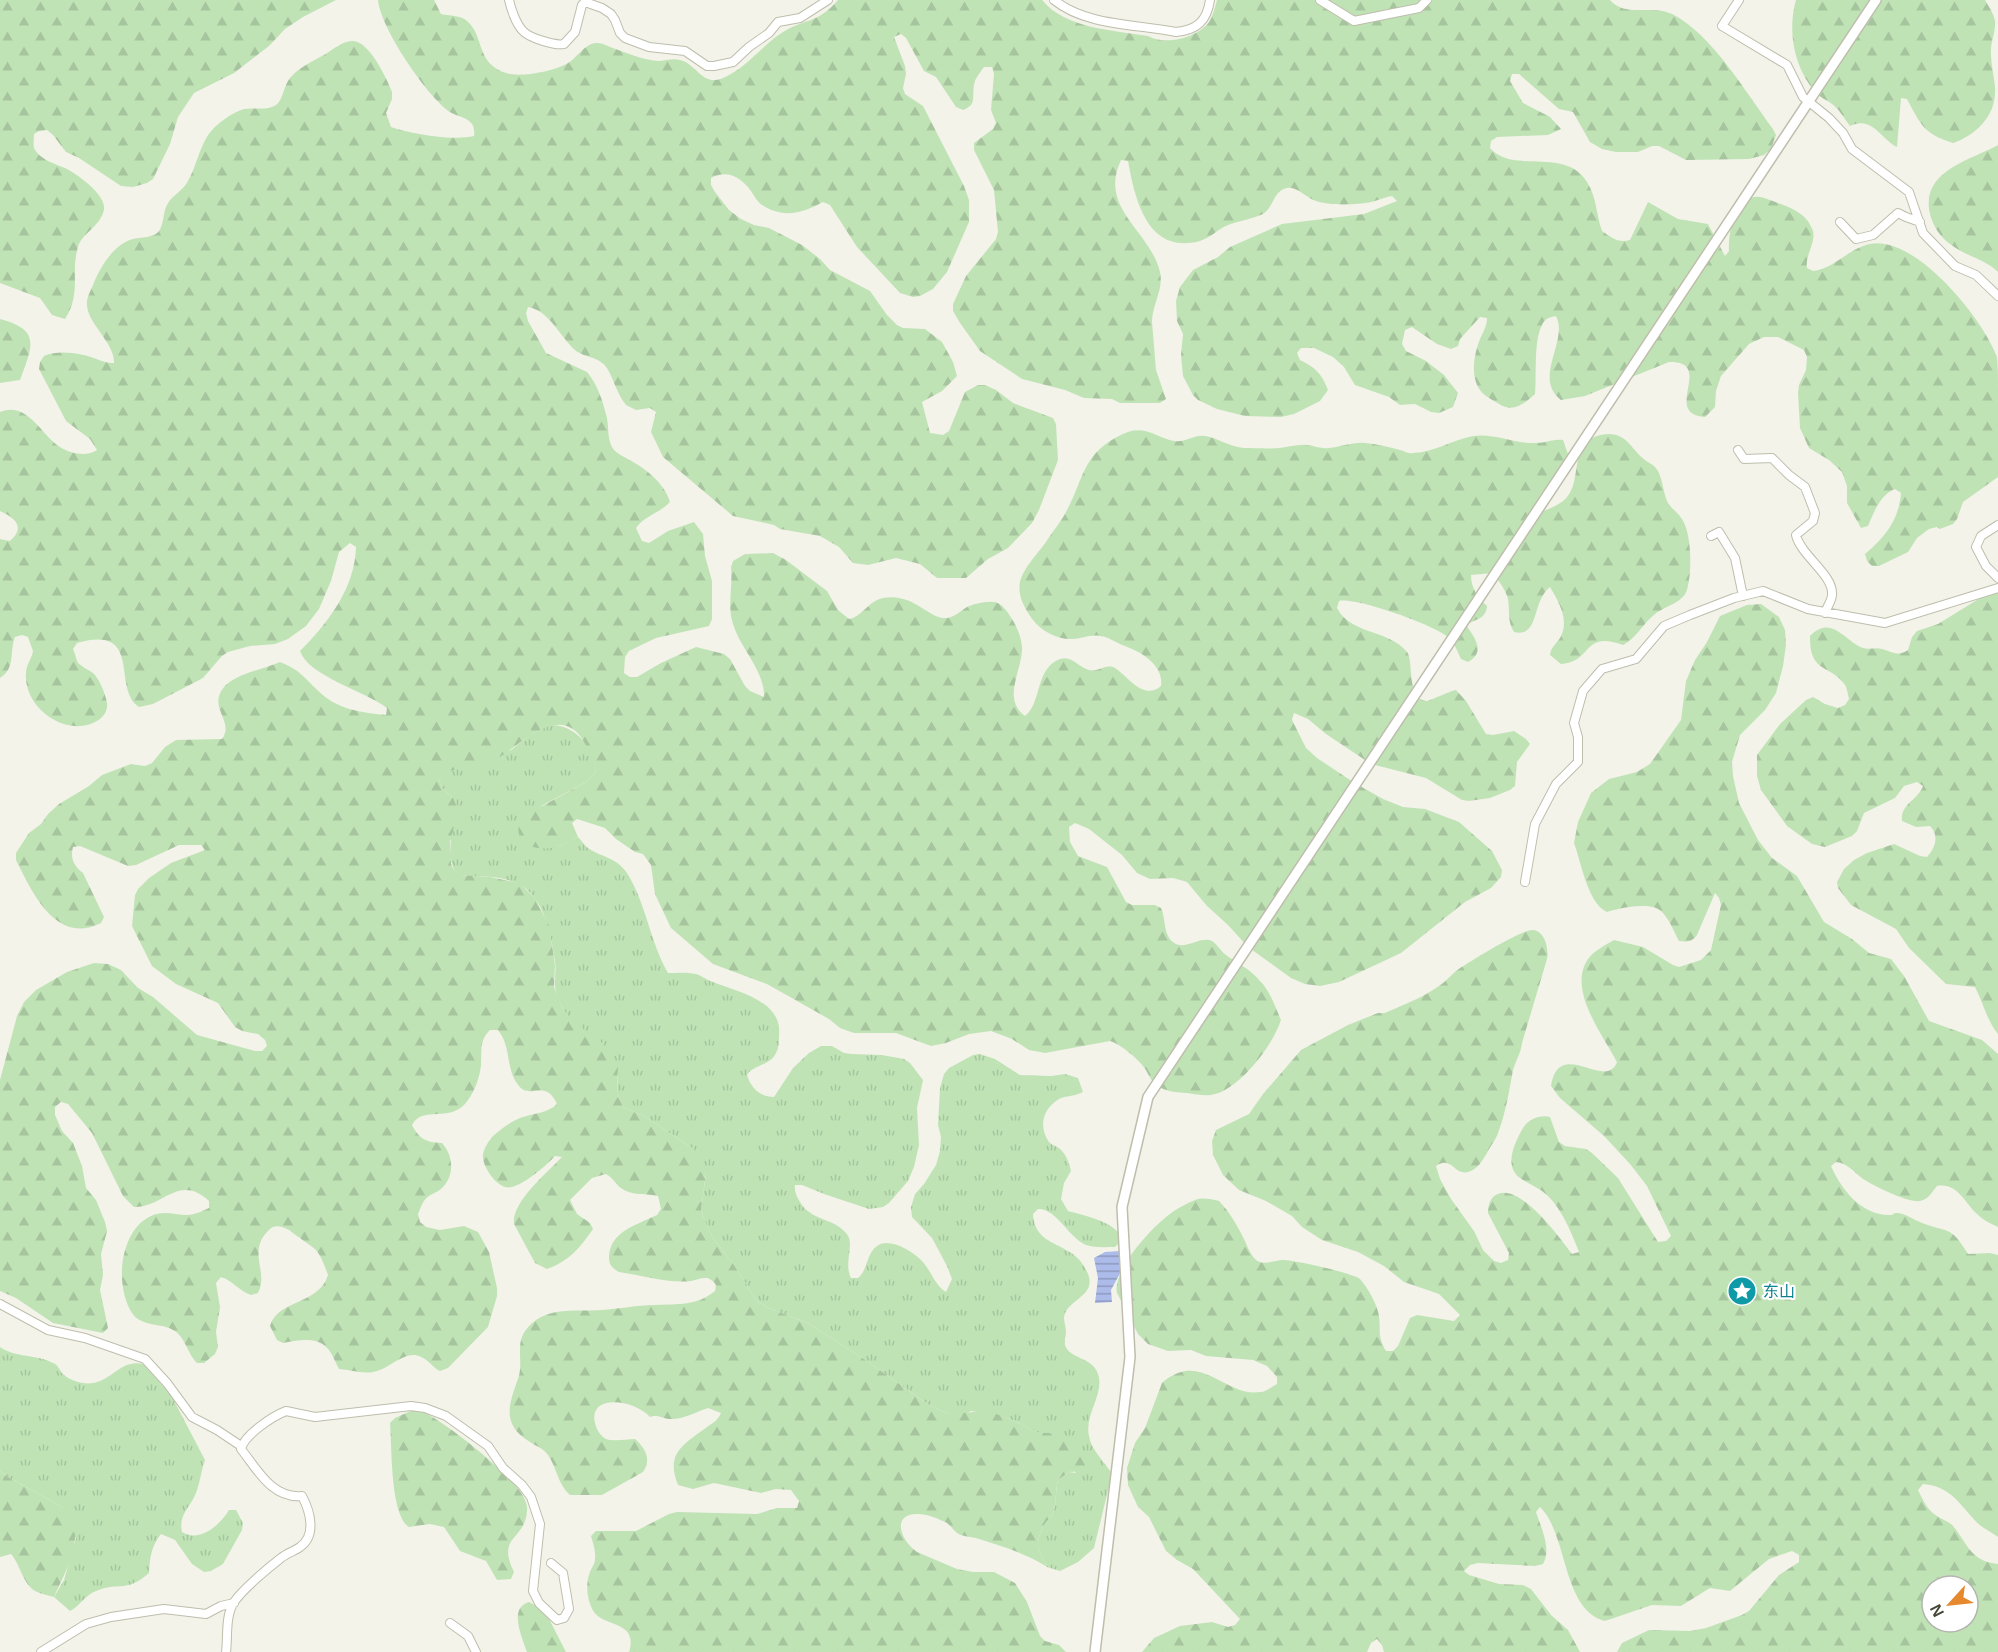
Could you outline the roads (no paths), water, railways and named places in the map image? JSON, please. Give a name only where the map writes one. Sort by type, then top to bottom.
[{"type":"street","points":[[509,0],[510,8],[523,32],[554,45],[564,44],[569,39],[574,32],[582,5],[589,3],[611,14],[625,38],[649,47],[685,51],[707,66],[733,62],[769,33],[778,22],[800,18],[828,0]]},
{"type":"street","points":[[1054,0],[1068,10],[1084,16],[1176,32],[1187,31],[1201,24],[1209,10],[1210,0]]},
{"type":"street","points":[[1320,0],[1354,21],[1419,8],[1427,0]]},
{"type":"street","points":[[1739,0],[1722,26],[1786,65],[1803,97],[1844,133],[1852,149],[1909,192],[1923,233],[1955,266],[1976,275],[1998,296]]},
{"type":"street","points":[[1095,1652],[1130,1357],[1122,1207],[1148,1097],[1876,0]]},
{"type":"street","points":[[1840,222],[1856,239],[1873,235],[1898,213],[1920,222]]},
{"type":"street","points":[[1738,450],[1744,459],[1772,458],[1805,487],[1815,513],[1813,521],[1796,535],[1799,546],[1830,583],[1832,595],[1825,612]]},
{"type":"street","points":[[1998,525],[1981,536],[1976,547],[1986,566],[1998,578]]},
{"type":"street","points":[[1711,536],[1719,532],[1735,558],[1743,596]]},
{"type":"street","points":[[1525,882],[1535,824],[1556,784],[1578,762],[1578,737],[1574,723],[1583,692],[1602,669],[1636,659],[1664,626],[1743,596],[1763,591],[1808,609],[1884,623],[1998,588]]},
{"type":"street","points":[[0,1304],[48,1330],[85,1338],[145,1359],[167,1383],[192,1417],[242,1446]]},
{"type":"street","points":[[226,1652],[226,1634],[234,1603],[273,1564],[291,1550],[300,1548],[307,1540],[311,1520],[302,1496],[292,1497],[272,1488],[241,1449],[242,1443],[267,1421],[286,1410],[315,1416],[411,1406],[425,1408],[446,1416],[488,1446],[503,1468],[522,1485],[531,1497],[540,1524],[533,1591],[539,1604],[556,1620],[564,1617],[569,1610],[563,1572],[551,1563]]},
{"type":"street","points":[[41,1652],[80,1627],[111,1617],[164,1609],[206,1614],[221,1606],[234,1603]]},
{"type":"street","points":[[450,1623],[468,1636],[476,1652]]},
{"type":"water","points":[[1120,1251],[1124,1266],[1111,1290],[1112,1302],[1095,1303],[1098,1278],[1094,1258],[1105,1252]]},
{"type":"place","name":"东山","points":[[1742,1291]]}]
